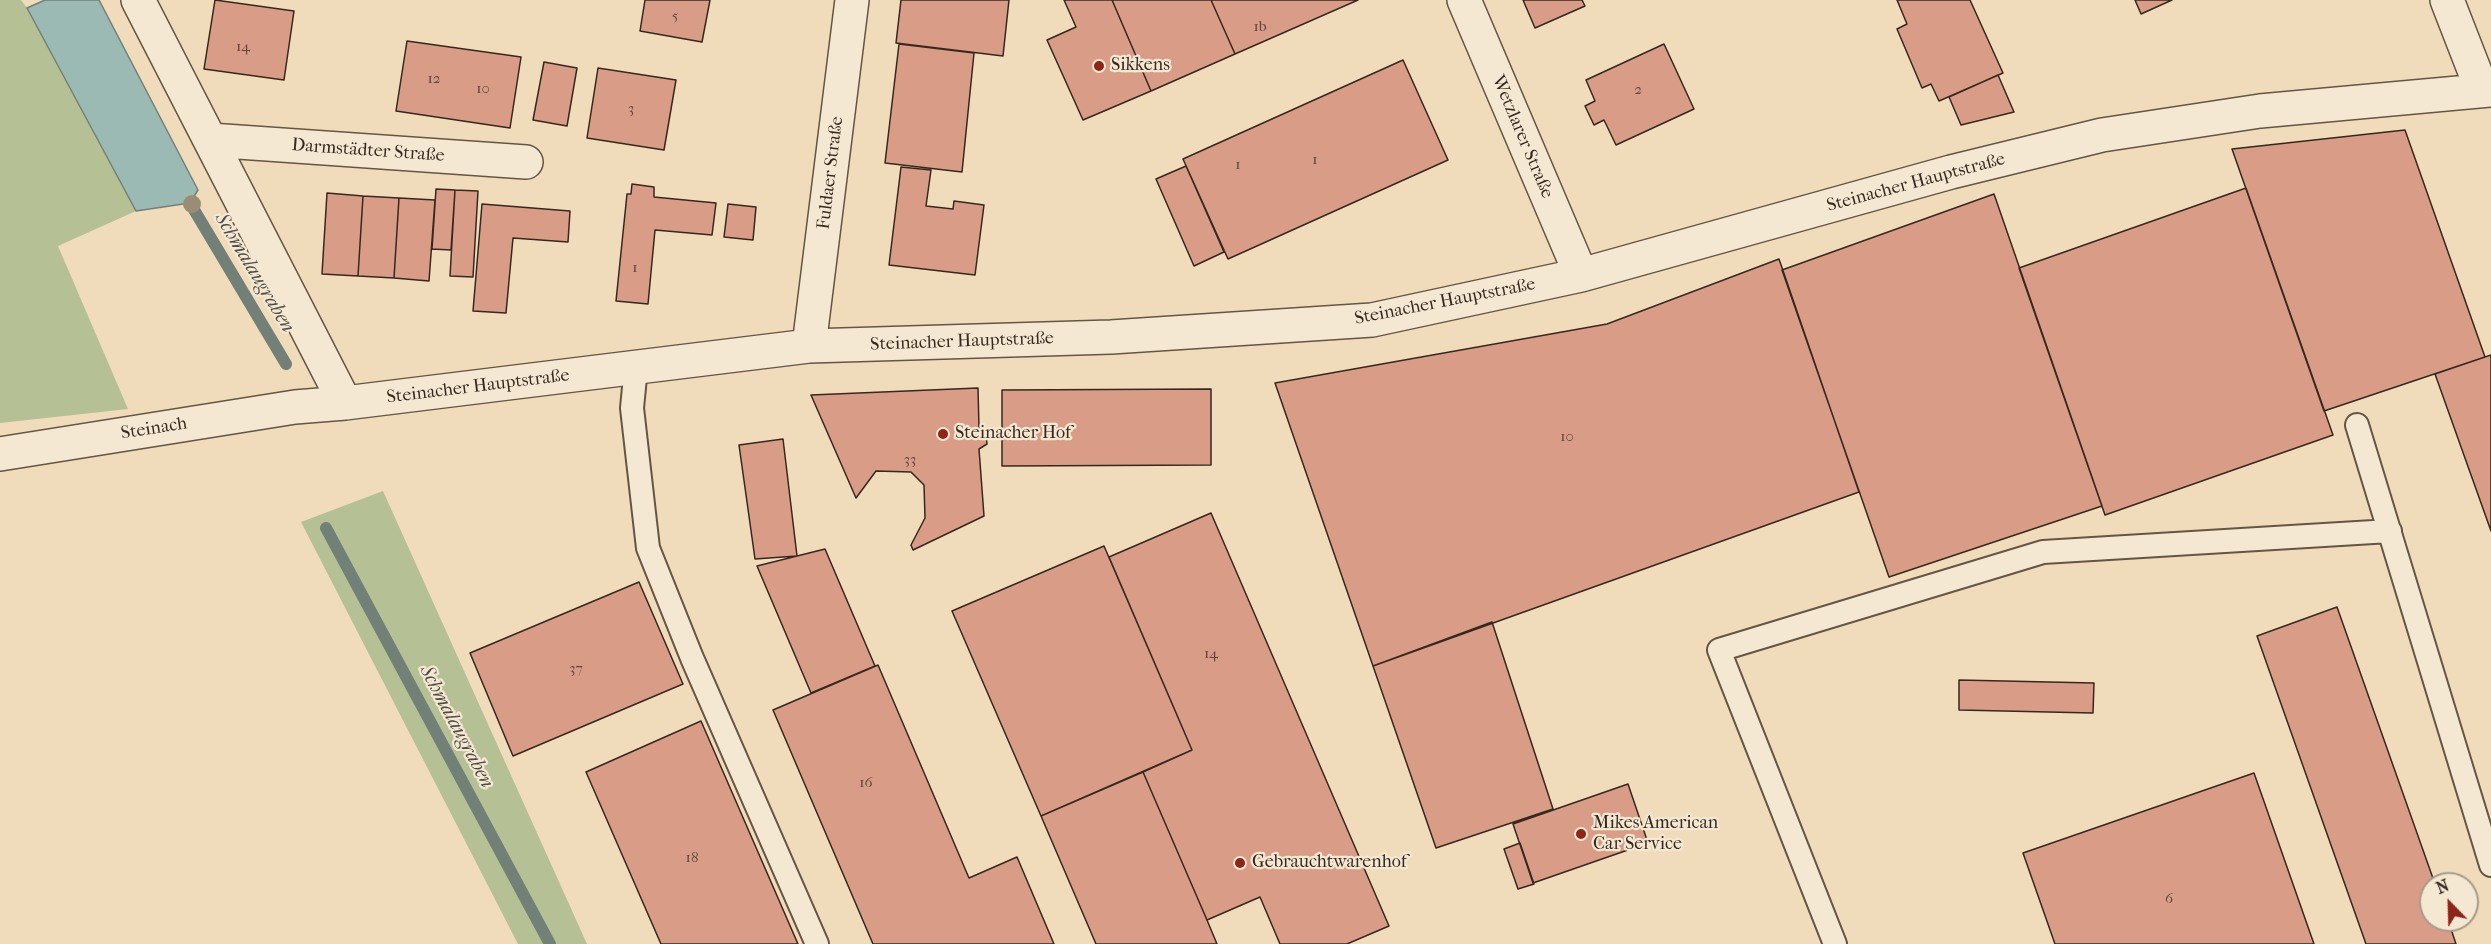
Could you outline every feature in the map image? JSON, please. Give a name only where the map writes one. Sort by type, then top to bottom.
[{"type":"street","points":[[138,0],[345,403]]},
{"type":"street","name":"Fuldaer Straße","points":[[809,346],[852,0]]},
{"type":"street","name":"Wetzlarer Straße","points":[[1464,0],[1581,275]]},
{"type":"street","points":[[2447,0],[2486,90]]},
{"type":"street","name":"Steinacher Hauptstraße","points":[[309,406],[809,346],[1111,338],[1372,320],[1581,275],[1940,175],[2102,135],[2260,111],[2486,90]]},
{"type":"street","name":"Darmstädter Straße","points":[[210,140],[526,162]]},
{"type":"street","name":"Steinach","points":[[0,454],[309,406]]},
{"type":"lane","points":[[636,367],[632,408],[648,548],[692,658],[817,944]]},
{"type":"lane","points":[[2358,425],[2491,865]]},
{"type":"lane","points":[[1835,944],[1719,650],[2043,552],[2390,531]]},
{"type":"green space","points":[[0,0],[21,0],[27,8],[136,211],[58,246],[128,409],[0,423]]},
{"type":"green space","points":[[383,491],[587,944],[518,944],[301,522]]},
{"type":"water","points":[[45,0],[99,0],[198,190],[190,203],[136,211],[27,8]]},
{"type":"building","points":[[215,0],[294,11],[284,80],[204,69]]},
{"type":"building","points":[[645,0],[710,0],[702,42],[640,31]]},
{"type":"building","points":[[901,0],[1009,0],[1003,56],[896,43]]},
{"type":"building","points":[[1064,0],[1112,0],[1151,91],[1083,120],[1047,40],[1076,27]]},
{"type":"building","points":[[1112,0],[1211,0],[1235,54],[1151,91]]},
{"type":"building","points":[[1211,0],[1358,0],[1235,54]]},
{"type":"building","points":[[1523,0],[1582,0],[1585,6],[1535,28]]},
{"type":"building","points":[[1897,0],[1970,0],[2003,73],[1939,101],[1931,84],[1922,88],[1897,29],[1907,24]]},
{"type":"building","points":[[2135,0],[2172,0],[2141,14]]},
{"type":"building","points":[[407,41],[521,57],[510,128],[396,111]]},
{"type":"building","points":[[899,44],[974,53],[962,172],[885,163]]},
{"type":"building","points":[[1664,44],[1694,109],[1616,145],[1604,120],[1594,125],[1585,106],[1595,101],[1586,80]]},
{"type":"building","points":[[1403,60],[1448,160],[1228,259],[1183,159]]},
{"type":"building","points":[[544,62],[577,68],[567,126],[533,120]]},
{"type":"building","points":[[598,68],[676,80],[664,150],[587,138]]},
{"type":"building","points":[[1998,75],[2014,112],[1961,125],[1949,97]]},
{"type":"building","points":[[2405,130],[2485,357],[2324,411],[2232,149]]},
{"type":"building","points":[[1186,166],[1224,252],[1194,266],[1156,179]]},
{"type":"building","points":[[901,167],[931,170],[926,206],[953,209],[954,201],[984,205],[975,275],[889,265]]},
{"type":"building","points":[[632,184],[654,187],[654,197],[716,203],[712,235],[655,230],[648,304],[616,301],[627,194],[631,194]]},
{"type":"building","points":[[2246,188],[2333,435],[2105,515],[2019,268]]},
{"type":"building","points":[[436,189],[455,190],[451,250],[432,249]]},
{"type":"building","points":[[455,190],[478,191],[473,277],[450,276]]},
{"type":"building","points":[[327,193],[363,196],[358,276],[322,274]]},
{"type":"building","points":[[1994,194],[2102,506],[1889,577],[1782,270]]},
{"type":"building","points":[[363,196],[399,198],[394,278],[358,276]]},
{"type":"building","points":[[399,198],[435,200],[429,281],[394,278]]},
{"type":"building","points":[[482,204],[570,211],[568,242],[513,238],[506,313],[473,311]]},
{"type":"building","points":[[728,204],[756,207],[753,240],[724,237]]},
{"type":"building","points":[[1779,259],[1859,492],[1373,666],[1275,383],[1607,324]]},
{"type":"building","points":[[2491,355],[2491,531],[2435,374]]},
{"type":"building","points":[[978,388],[979,428],[986,434],[987,444],[979,449],[984,516],[913,550],[911,545],[925,518],[924,485],[911,472],[876,471],[856,498],[811,395]]},
{"type":"building","points":[[1211,389],[1211,465],[1002,466],[1002,390]]},
{"type":"building","points":[[783,439],[797,556],[755,559],[739,445]]},
{"type":"building","points":[[1211,513],[1389,926],[1347,944],[1280,944],[1260,897],[1207,920],[1143,772],[1192,750],[1109,557]]},
{"type":"building","points":[[1104,546],[1192,750],[1041,816],[952,611]]},
{"type":"building","points":[[825,549],[875,666],[811,693],[757,566]]},
{"type":"building","points":[[639,582],[683,684],[513,756],[470,653]]},
{"type":"building","points":[[2337,607],[2431,872],[2419,872],[2419,932],[2452,932],[2456,944],[2366,944],[2257,636]]},
{"type":"building","points":[[1492,622],[1553,809],[1436,848],[1373,666]]},
{"type":"building","points":[[878,665],[969,878],[1017,857],[1054,944],[873,944],[773,710]]},
{"type":"building","points":[[1959,680],[2094,683],[2093,713],[1959,710]]},
{"type":"building","points":[[701,721],[798,944],[661,944],[586,772]]},
{"type":"building","points":[[1143,772],[1217,944],[1096,944],[1041,816]]},
{"type":"building","points":[[2254,773],[2314,944],[2055,944],[2023,853]]},
{"type":"building","name":"Mikes American Car Service","points":[[1628,784],[1648,843],[1533,883],[1513,824]]},
{"type":"building","points":[[1520,843],[1534,884],[1518,889],[1504,849]]},
{"type":"waterway","name":"Schmalaugraben","points":[[190,203],[286,364]]},
{"type":"waterway","name":"Schmalaugraben","points":[[326,528],[550,944]]},
{"type":"place","name":"Sikkens","points":[[1099,66]]},
{"type":"place","name":"Steinacher Hof","points":[[943,434]]},
{"type":"place","name":"Mikes American Car Service","points":[[1581,834]]},
{"type":"place","name":"Gebrauchtwarenhof","points":[[1240,863]]}]
